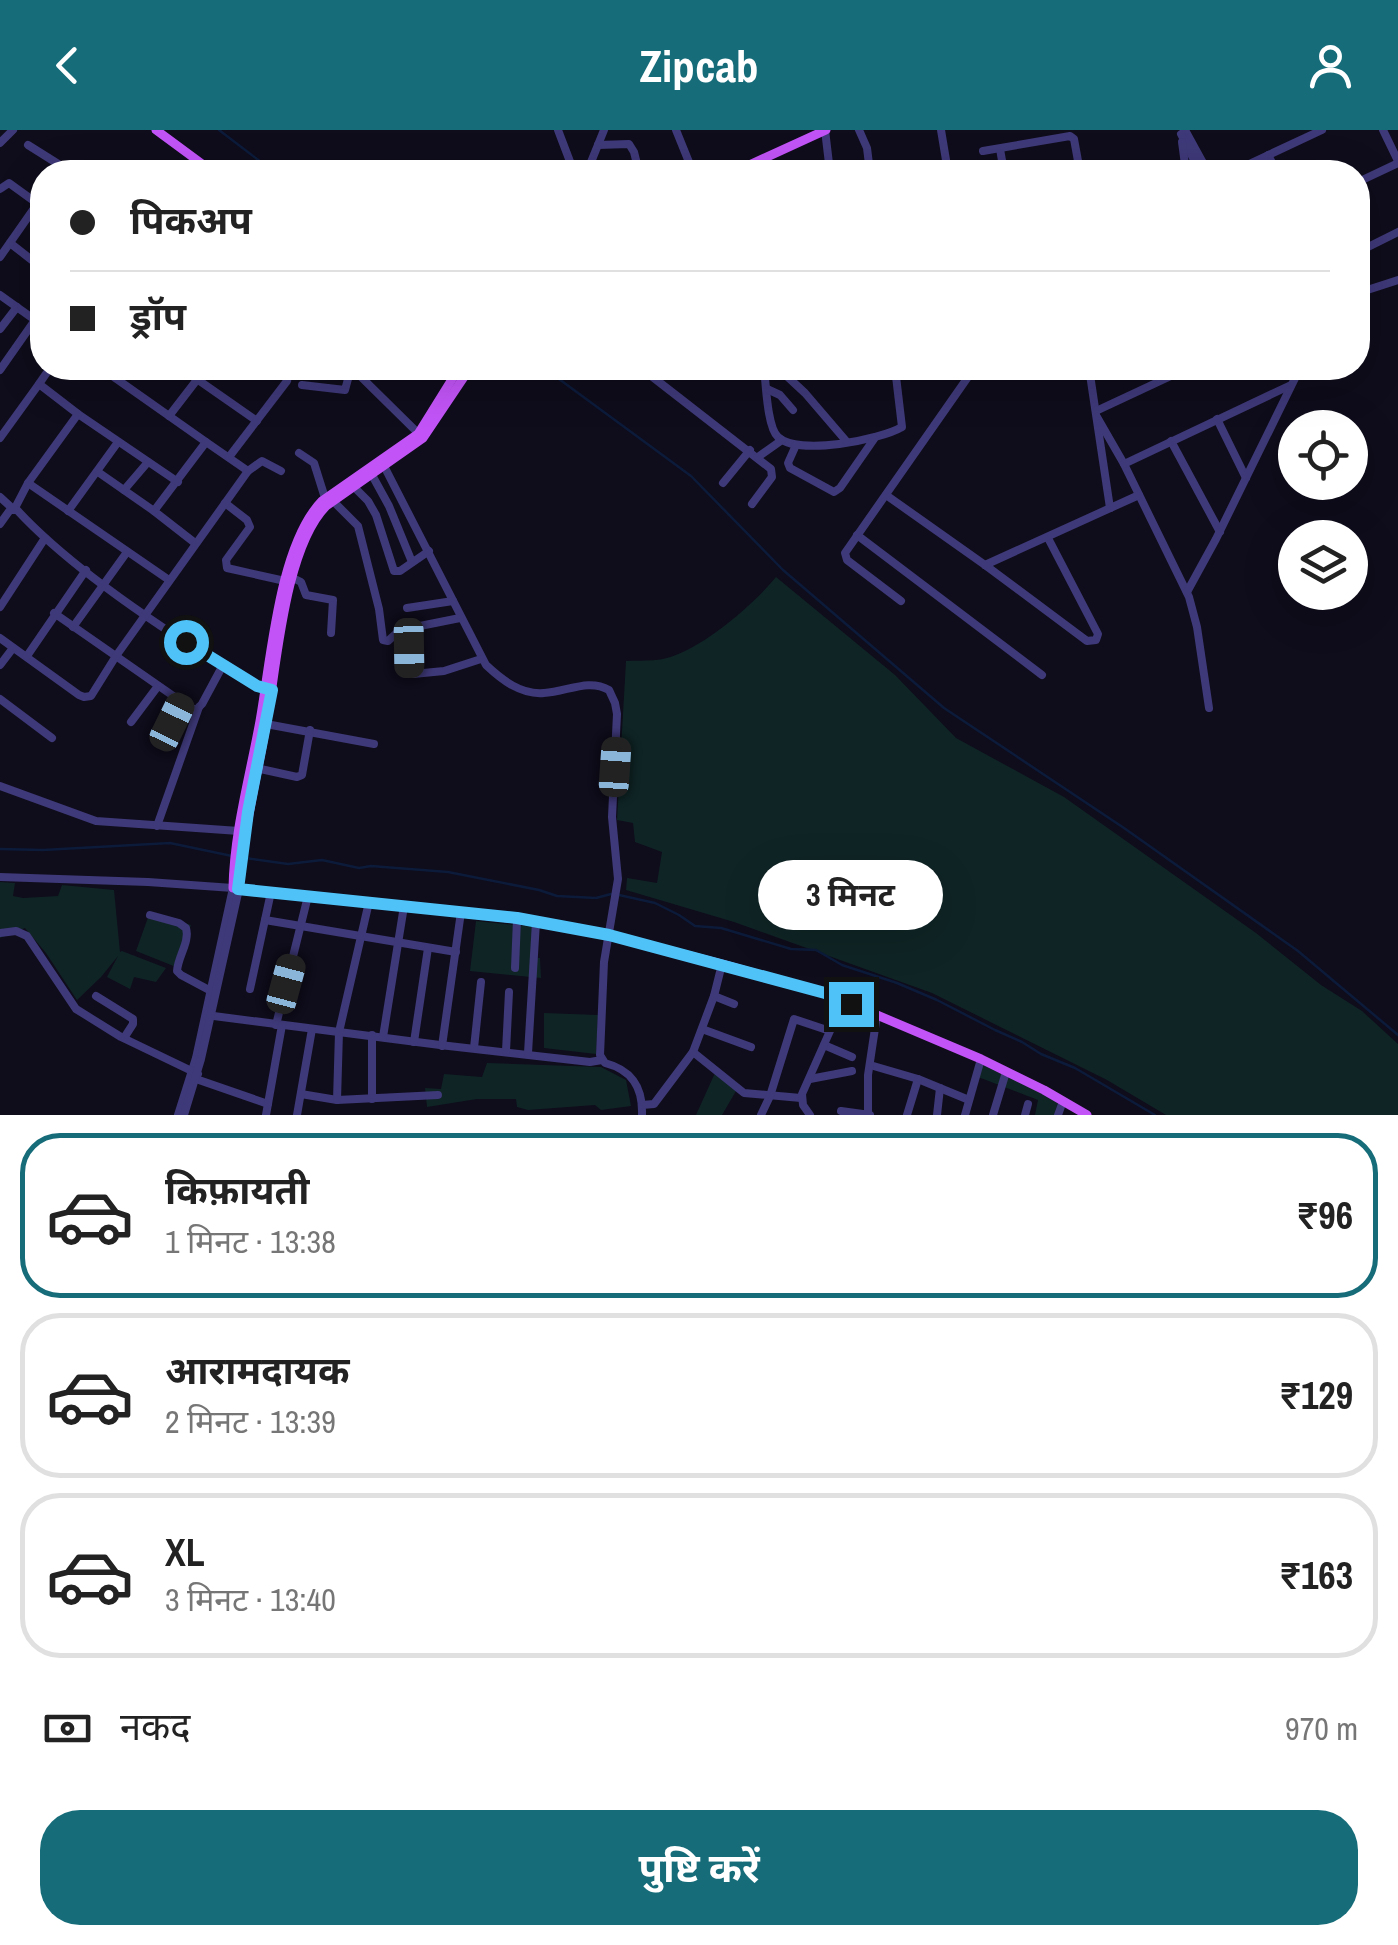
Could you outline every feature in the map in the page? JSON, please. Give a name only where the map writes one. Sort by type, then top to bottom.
[{"type":"main road","points":[[156,130],[196,160]]},
{"type":"main road","points":[[769,160],[807,134],[826,130]]},
{"type":"main road","points":[[240,848],[239,831],[301,528],[310,512],[420,436],[457,380]]},
{"type":"main road","points":[[329,500],[372,475],[383,463]]},
{"type":"main road","points":[[268,689],[266,724],[240,848],[236,889],[610,930],[825,993],[981,1060],[1087,1115]]},
{"type":"street","points":[[0,142],[13,130]]},
{"type":"street","points":[[558,130],[569,160]]},
{"type":"street","points":[[592,160],[604,130]]},
{"type":"street","points":[[676,130],[687,160]]},
{"type":"street","points":[[826,130],[829,160]]},
{"type":"street","points":[[859,130],[868,160]]},
{"type":"street","points":[[941,130],[946,160]]},
{"type":"street","points":[[1259,160],[1322,130]]},
{"type":"street","points":[[1370,176],[1398,162],[1383,130]]},
{"type":"street","points":[[1183,131],[1185,160]]},
{"type":"street","points":[[1183,131],[1195,160]]},
{"type":"street","points":[[1183,131],[1201,160]]},
{"type":"street","points":[[982,151],[1072,137],[1077,160]]},
{"type":"street","points":[[28,144],[50,160]]},
{"type":"street","points":[[598,145],[630,144],[636,160]]},
{"type":"street","points":[[1000,148],[1002,160]]},
{"type":"street","points":[[1268,156],[1270,160]]},
{"type":"street","points":[[0,189],[9,183],[30,195]]},
{"type":"street","points":[[0,256],[30,214]]},
{"type":"street","points":[[1370,246],[1398,232]]},
{"type":"street","points":[[10,243],[30,259]]},
{"type":"street","points":[[1370,289],[1398,280]]},
{"type":"street","points":[[0,295],[30,316]]},
{"type":"street","points":[[0,330],[17,307]]},
{"type":"street","points":[[0,370],[30,333]]},
{"type":"street","points":[[0,438],[42,380]]},
{"type":"street","points":[[118,380],[248,471]]},
{"type":"street","points":[[169,416],[196,380]]},
{"type":"street","points":[[198,380],[257,421]]},
{"type":"street","points":[[302,385],[345,390],[348,380]]},
{"type":"street","points":[[364,380],[420,436]]},
{"type":"street","points":[[660,380],[771,468],[773,474],[752,504]]},
{"type":"street","points":[[766,380],[773,429],[782,440],[796,446],[874,439],[899,429],[903,424],[897,380]]},
{"type":"street","points":[[791,380],[847,442]]},
{"type":"street","points":[[901,601],[846,560],[845,553],[966,380]]},
{"type":"street","points":[[1091,380],[1110,508]]},
{"type":"street","points":[[1097,414],[1164,380]]},
{"type":"street","points":[[1187,592],[1293,380]]},
{"type":"street","points":[[229,457],[287,382]]},
{"type":"street","points":[[39,384],[178,482]]},
{"type":"street","points":[[1124,464],[1291,385]]},
{"type":"street","points":[[767,390],[780,394],[793,410]]},
{"type":"street","points":[[0,524],[78,414]]},
{"type":"street","points":[[1097,414],[1187,592],[1194,612],[1209,708]]},
{"type":"street","points":[[1217,420],[1246,478]]},
{"type":"street","points":[[796,446],[788,460],[790,468],[834,492],[874,439]]},
{"type":"street","points":[[758,457],[782,440]]},
{"type":"street","points":[[1172,441],[1220,532]]},
{"type":"street","points":[[68,511],[118,442]]},
{"type":"street","points":[[154,511],[206,442]]},
{"type":"street","points":[[723,483],[750,450]]},
{"type":"street","points":[[299,453],[314,463],[329,500],[358,526],[383,640],[388,642],[400,630],[460,618]]},
{"type":"street","points":[[0,638],[88,698],[248,471],[262,461],[281,470]]},
{"type":"street","points":[[124,490],[148,462]]},
{"type":"street","points":[[383,463],[482,660],[514,687],[534,693],[597,684],[609,690],[615,703],[612,817],[618,889],[604,962],[602,1060]]},
{"type":"street","points":[[98,472],[196,543]]},
{"type":"street","points":[[372,475],[390,506],[412,562]]},
{"type":"street","points":[[28,483],[169,580]]},
{"type":"street","points":[[354,487],[376,515],[394,571],[429,551]]},
{"type":"street","points":[[886,495],[1087,641],[1096,640],[1098,634],[1048,538]]},
{"type":"street","points":[[985,564],[1139,495]]},
{"type":"street","points":[[0,497],[46,538],[145,614],[222,665],[268,689]]},
{"type":"street","points":[[225,503],[250,527],[226,560],[227,568],[302,582],[306,595],[332,600],[331,633]]},
{"type":"street","points":[[857,535],[1042,675]]},
{"type":"street","points":[[0,607],[46,538]]},
{"type":"street","points":[[74,626],[126,552]]},
{"type":"street","points":[[26,656],[86,570]]},
{"type":"street","points":[[406,608],[453,601]]},
{"type":"street","points":[[54,614],[182,703],[192,709],[199,707]]},
{"type":"street","points":[[0,666],[13,648]]},
{"type":"street","points":[[409,648],[413,674],[444,671],[482,660]]},
{"type":"street","points":[[158,826],[199,707],[222,665]]},
{"type":"street","points":[[131,722],[158,686]]},
{"type":"street","points":[[0,699],[52,738]]},
{"type":"street","points":[[163,742],[182,703]]},
{"type":"street","points":[[266,724],[374,744]]},
{"type":"street","points":[[256,768],[300,776],[310,730]]},
{"type":"street","points":[[0,786],[90,820],[239,831]]},
{"type":"street","points":[[0,877],[165,882],[236,889]]},
{"type":"street","points":[[208,1015],[236,889]]},
{"type":"street","points":[[180,1115],[195,1075],[236,889]]},
{"type":"street","points":[[250,988],[270,892]]},
{"type":"street","points":[[266,1115],[279,1025],[308,896]]},
{"type":"street","points":[[337,1100],[340,1032],[369,902]]},
{"type":"street","points":[[383,1036],[404,906]]},
{"type":"street","points":[[442,1046],[460,912]]},
{"type":"street","points":[[150,914],[186,928],[188,937],[178,971],[211,991]]},
{"type":"street","points":[[515,968],[517,918]]},
{"type":"street","points":[[266,920],[456,952]]},
{"type":"street","points":[[528,1054],[536,922]]},
{"type":"street","points":[[0,933],[16,931],[27,936],[76,1009],[195,1075],[268,1104]]},
{"type":"street","points":[[414,1042],[428,948]]},
{"type":"street","points":[[208,1015],[442,1046],[590,1062],[602,1060],[631,1077],[642,1110],[654,1104],[693,1052],[722,964]]},
{"type":"street","points":[[474,1048],[480,982]]},
{"type":"street","points":[[506,1051],[509,992]]},
{"type":"street","points":[[96,996],[133,1020],[124,1038]]},
{"type":"street","points":[[714,996],[734,1004]]},
{"type":"street","points":[[841,1110],[869,1115],[867,1082],[877,1015]]},
{"type":"street","points":[[761,1115],[794,1019],[830,1031],[801,1098]]},
{"type":"street","points":[[297,1115],[312,1029]]},
{"type":"street","points":[[702,1029],[751,1047]]},
{"type":"street","points":[[372,1036],[372,1099]]},
{"type":"street","points":[[824,1045],[852,1056]]},
{"type":"street","points":[[693,1052],[744,1093],[801,1098]]},
{"type":"street","points":[[965,1115],[981,1060]]},
{"type":"street","points":[[870,1064],[918,1078],[969,1100]]},
{"type":"street","points":[[810,1079],[852,1071]]},
{"type":"street","points":[[993,1115],[1006,1072]]},
{"type":"street","points":[[907,1115],[918,1078]]},
{"type":"street","points":[[938,1115],[940,1088]]},
{"type":"street","points":[[301,1094],[337,1100],[438,1095]]},
{"type":"street","points":[[801,1098],[810,1115]]},
{"type":"street","points":[[1058,1115],[1063,1101]]},
{"type":"street","points":[[1025,1115],[1028,1104]]},
{"type":"green space","points":[[776,577],[895,675],[956,738],[1064,797],[1362,1011],[1398,1044],[1398,1115],[1166,1115],[1107,1080],[932,993],[734,922],[626,890],[627,878],[657,883],[662,852],[635,842],[633,823],[617,820],[626,661],[662,659],[696,645],[740,613]]},
{"type":"green space","points":[[0,882],[15,883],[13,896],[23,898],[58,896],[62,885],[114,890],[120,952],[166,968],[156,982],[134,977],[130,989],[107,977],[118,956],[77,1000],[25,928],[0,938]]},
{"type":"green space","points":[[150,912],[191,925],[176,967],[136,951]]},
{"type":"green space","points":[[476,921],[534,927],[533,958],[540,958],[541,978],[470,971]]},
{"type":"green space","points":[[544,1013],[598,1015],[596,1054],[544,1048]]},
{"type":"green space","points":[[487,1063],[601,1067],[626,1080],[631,1106],[528,1110],[517,1107],[516,1099],[477,1099],[427,1107],[425,1088],[441,1089],[444,1074],[482,1077]]},
{"type":"green space","points":[[983,1064],[1059,1099],[1054,1115],[1035,1115],[1038,1100],[978,1077]]},
{"type":"green space","points":[[715,1073],[736,1091],[722,1115],[696,1115]]},
{"type":"waterway","points":[[219,130],[258,160]]},
{"type":"waterway","points":[[560,380],[691,476],[783,570],[944,708],[1298,951],[1398,1035]]},
{"type":"waterway","points":[[0,849],[170,843],[232,856]]},
{"type":"waterway","points":[[245,858],[288,864],[322,860],[359,868],[448,872],[557,896],[596,898],[611,894]]},
{"type":"waterway","points":[[619,895],[655,903],[695,926],[721,928],[791,949],[816,950],[842,965],[897,983],[1075,1068],[1155,1115]]},
{"type":"route","points":[[186,642],[257,686],[272,690],[248,812],[238,889],[517,918],[609,935],[825,993],[851,1004]]}]
